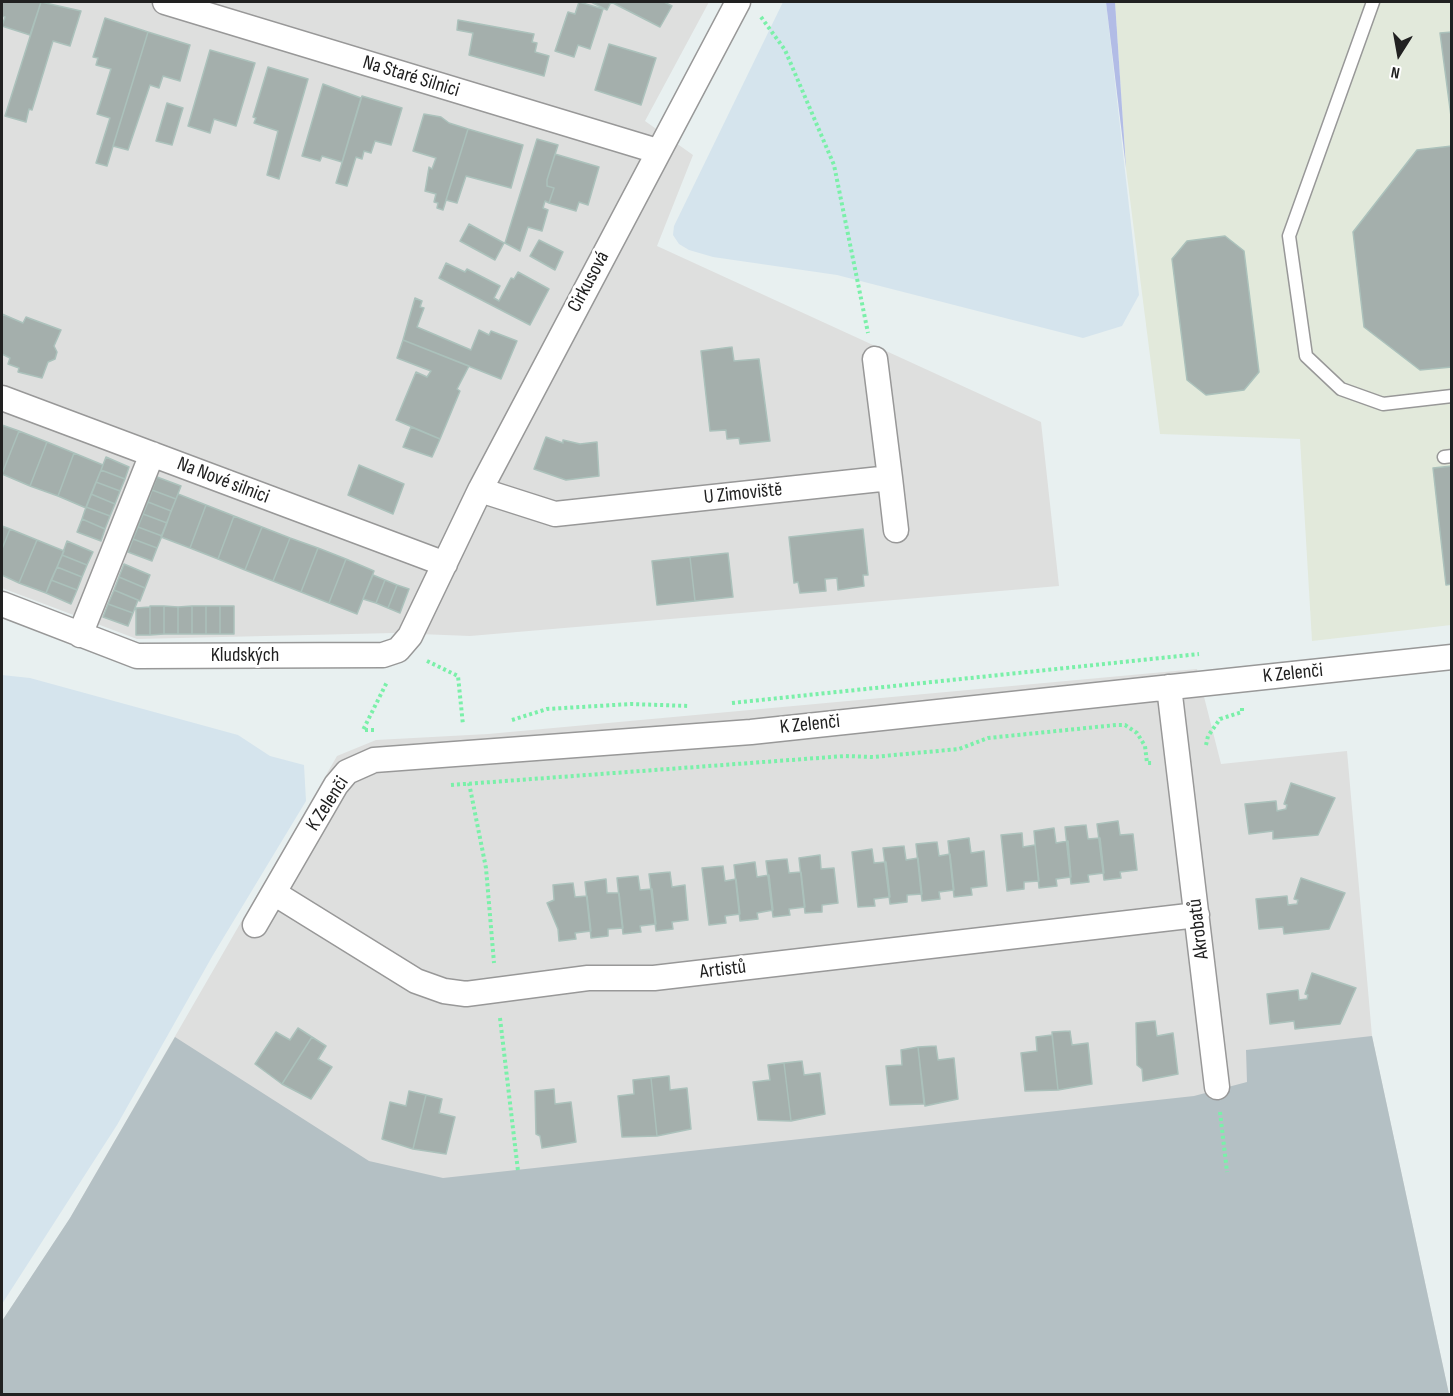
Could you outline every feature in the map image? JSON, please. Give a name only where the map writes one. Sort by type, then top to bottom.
[{"type":"street","name":"Na Staré Silnici","points":[[165,2],[657,151]]},
{"type":"street","name":"Cirkusová","points":[[445,564],[480,490],[657,151],[747,6]]},
{"type":"street","points":[[875,359],[896,531]]},
{"type":"street","name":"Na Nové silnici","points":[[2,398],[445,564]]},
{"type":"street","points":[[80,635],[152,454]]},
{"type":"street","name":"U Zimoviště","points":[[480,490],[555,514],[890,478]]},
{"type":"street","points":[[383,655],[398,650],[410,636],[445,564]]},
{"type":"street","name":"Kludských","points":[[2,604],[137,656],[383,655]]},
{"type":"street","name":"K Zelenči","points":[[255,926],[336,785],[348,772],[374,760],[751,732],[1452,657]]},
{"type":"street","name":"Akrobatů","points":[[1170,687],[1218,1087]]},
{"type":"street","name":"Artistů","points":[[274,893],[416,981],[444,991],[466,994],[497,992],[588,978],[654,978],[1197,915]]},
{"type":"lane","points":[[1373,2],[1289,236],[1306,356],[1341,389],[1383,404],[1452,396]]},
{"type":"path","points":[[747,6],[785,50],[834,165],[868,333],[864,346],[875,359]]},
{"type":"path","points":[[720,704],[1196,654],[1208,656]]},
{"type":"path","points":[[383,655],[389,678],[363,730],[385,730]]},
{"type":"path","points":[[421,666],[428,660],[458,676],[464,727]]},
{"type":"path","points":[[446,785],[845,756],[873,757],[959,749],[988,738],[1116,725],[1125,725],[1137,733],[1145,746],[1147,763],[1179,760],[1207,756],[1208,736],[1213,727],[1220,719],[1242,712],[1239,680]]},
{"type":"path","points":[[507,721],[547,709],[631,704],[696,707]]},
{"type":"path","points":[[452,728],[475,726]]},
{"type":"path","points":[[466,753],[486,868],[497,992],[518,1170]]},
{"type":"path","points":[[1218,1087],[1227,1172]]},
{"type":"shaded area","points":[[2,2],[709,2],[645,121],[693,155],[657,246],[1041,422],[1059,586],[470,636],[394,633],[137,639],[2,588]]},
{"type":"shaded area","points":[[783,2],[1106,2],[1139,295],[1122,326],[1083,338],[837,275],[713,257],[689,250],[679,244],[673,235],[674,226]]},
{"type":"shaded area","points":[[1106,2],[1115,2],[1126,168]]},
{"type":"shaded area","points":[[1115,2],[1451,2],[1451,625],[1312,641],[1300,439],[1160,434],[1126,168]]},
{"type":"shaded area","points":[[1197,669],[1221,764],[1347,751],[1372,1036],[1449,1394],[2,1394],[2,1321],[70,1218],[337,756],[376,740],[488,734]]},
{"type":"shaded area","points":[[2,675],[30,678],[238,735],[270,756],[304,765],[306,801],[213,955],[117,1125],[2,1304]]},
{"type":"shaded area","points":[[1372,1036],[1449,1394],[2,1394],[2,1321],[70,1218],[175,1037],[369,1161],[443,1178],[1194,1096],[1247,1082],[1246,1050]]},
{"type":"building","points":[[2,2],[41,2],[30,35],[2,26],[5,17],[2,16]]},
{"type":"building","points":[[41,2],[81,11],[70,46],[53,41],[32,110],[29,109],[26,122],[5,116]]},
{"type":"building","points":[[579,2],[603,9],[590,49],[578,45],[574,57],[555,51],[568,12],[575,14]]},
{"type":"building","points":[[591,2],[611,2],[607,10]]},
{"type":"building","points":[[611,2],[664,2],[672,6],[660,27]]},
{"type":"building","points":[[105,18],[148,32],[107,166],[96,163],[110,118],[97,114],[111,69],[96,65],[98,58],[93,57]]},
{"type":"building","points":[[458,20],[534,34],[532,42],[537,43],[535,52],[549,56],[544,76],[469,55],[473,33],[457,30]]},
{"type":"building","points":[[148,32],[190,45],[180,81],[163,76],[159,88],[150,85],[128,150],[113,146]]},
{"type":"building","points":[[1452,32],[1452,124],[1440,33]]},
{"type":"building","points":[[609,44],[656,58],[641,105],[595,90]]},
{"type":"building","points":[[210,50],[255,63],[236,126],[214,119],[210,133],[188,126]]},
{"type":"building","points":[[268,67],[308,79],[279,179],[267,175],[278,131],[254,123],[256,118],[253,117]]},
{"type":"building","points":[[323,84],[361,98],[342,162],[322,156],[320,161],[302,156]]},
{"type":"building","points":[[362,96],[402,108],[391,145],[375,141],[371,153],[364,151],[362,159],[356,157],[347,186],[336,183]]},
{"type":"building","points":[[167,103],[183,108],[172,145],[156,141]]},
{"type":"building","points":[[424,114],[441,117],[449,123],[468,129],[443,210],[437,208],[438,203],[434,202],[436,194],[425,191],[429,167],[432,169],[436,158],[413,151]]},
{"type":"building","points":[[468,129],[523,145],[511,188],[466,176],[457,203],[446,200]]},
{"type":"building","points":[[537,139],[558,145],[547,180],[547,186],[554,188],[549,203],[545,201],[543,208],[548,210],[542,231],[528,227],[520,251],[505,243]]},
{"type":"building","points":[[1452,146],[1452,367],[1420,370],[1364,327],[1353,232],[1417,150]]},
{"type":"building","points":[[555,154],[599,167],[588,205],[579,202],[576,211],[549,203],[554,188],[547,186],[547,180]]},
{"type":"building","points":[[469,224],[504,243],[495,260],[460,241]]},
{"type":"building","points":[[1225,236],[1244,251],[1259,372],[1244,390],[1206,395],[1187,380],[1172,259],[1187,241]]},
{"type":"building","points":[[539,240],[563,252],[555,270],[530,256]]},
{"type":"building","points":[[446,263],[465,272],[467,269],[500,286],[494,298],[499,301],[511,278],[514,279],[518,272],[549,289],[530,325],[439,278]]},
{"type":"building","points":[[415,298],[422,301],[420,307],[424,308],[417,327],[471,350],[479,330],[489,335],[491,331],[517,341],[501,379],[403,340]]},
{"type":"building","points":[[2,314],[23,323],[26,317],[61,330],[54,346],[57,352],[55,359],[48,362],[42,378],[18,372],[19,368],[8,364],[10,358],[2,354]]},
{"type":"building","points":[[403,340],[469,366],[457,389],[460,391],[440,439],[396,420],[416,372],[427,377],[431,371],[397,358]]},
{"type":"building","points":[[732,347],[734,361],[759,359],[770,441],[740,444],[739,438],[727,439],[726,430],[710,431],[701,351]]},
{"type":"building","points":[[2,425],[19,431],[2,474]]},
{"type":"building","points":[[411,427],[440,439],[432,457],[403,447]]},
{"type":"building","points":[[19,431],[47,442],[30,486],[2,474]]},
{"type":"building","points":[[546,437],[563,443],[563,440],[580,444],[597,442],[599,476],[566,480],[534,469]]},
{"type":"building","points":[[47,442],[74,453],[58,496],[30,486]]},
{"type":"building","points":[[74,453],[103,465],[86,508],[58,496]]},
{"type":"building","points":[[106,457],[129,467],[125,479],[101,470]]},
{"type":"building","points":[[359,465],[404,484],[393,514],[348,495]]},
{"type":"building","points":[[1452,466],[1452,584],[1446,585],[1433,468]]},
{"type":"building","points":[[101,470],[125,479],[120,491],[96,482]]},
{"type":"building","points":[[157,477],[181,486],[176,499],[152,490]]},
{"type":"building","points":[[96,482],[120,491],[115,504],[91,494]]},
{"type":"building","points":[[152,490],[176,499],[171,511],[148,502]]},
{"type":"building","points":[[91,494],[115,504],[110,516],[86,507]]},
{"type":"building","points":[[178,494],[206,505],[190,548],[161,537]]},
{"type":"building","points":[[148,502],[171,511],[167,523],[143,514]]},
{"type":"building","points":[[206,505],[234,516],[218,559],[190,548]]},
{"type":"building","points":[[86,507],[110,516],[105,529],[82,519]]},
{"type":"building","points":[[143,514],[167,523],[162,536],[138,527]]},
{"type":"building","points":[[234,516],[262,527],[245,570],[218,559]]},
{"type":"building","points":[[82,519],[105,529],[101,541],[77,532]]},
{"type":"building","points":[[2,526],[10,529],[2,549]]},
{"type":"building","points":[[138,527],[162,536],[157,548],[133,539]]},
{"type":"building","points":[[262,527],[290,538],[273,581],[245,570]]},
{"type":"building","points":[[10,529],[37,540],[19,583],[2,575],[2,549]]},
{"type":"building","points":[[863,529],[868,575],[863,575],[864,586],[838,590],[837,578],[825,579],[826,591],[800,593],[798,582],[794,583],[789,537]]},
{"type":"building","points":[[290,538],[318,548],[301,592],[273,581]]},
{"type":"building","points":[[133,539],[157,548],[152,561],[128,552]]},
{"type":"building","points":[[37,540],[64,551],[46,593],[19,583]]},
{"type":"building","points":[[67,541],[93,552],[87,565],[62,555]]},
{"type":"building","points":[[318,548],[346,559],[329,603],[301,592]]},
{"type":"building","points":[[728,553],[733,597],[695,601],[690,557]]},
{"type":"building","points":[[62,555],[87,565],[82,577],[57,567]]},
{"type":"building","points":[[690,557],[695,601],[657,605],[652,561]]},
{"type":"building","points":[[346,559],[374,571],[357,614],[329,603]]},
{"type":"building","points":[[124,564],[150,575],[145,588],[119,577]]},
{"type":"building","points":[[57,567],[82,577],[77,590],[51,580]]},
{"type":"building","points":[[373,575],[385,580],[376,603],[363,599]]},
{"type":"building","points":[[119,577],[145,588],[140,601],[114,590]]},
{"type":"building","points":[[51,580],[77,590],[71,604],[46,593]]},
{"type":"building","points":[[385,580],[397,585],[388,608],[376,603]]},
{"type":"building","points":[[397,585],[409,589],[400,613],[388,608]]},
{"type":"building","points":[[114,590],[138,600],[133,613],[108,604]]},
{"type":"building","points":[[108,604],[133,613],[128,626],[103,617]]},
{"type":"building","points":[[150,606],[164,606],[164,634],[150,635]]},
{"type":"building","points":[[164,606],[178,607],[178,634],[164,634]]},
{"type":"building","points":[[192,606],[192,634],[178,634],[178,607]]},
{"type":"building","points":[[192,606],[206,606],[206,634],[192,634]]},
{"type":"building","points":[[206,606],[220,606],[220,634],[206,634]]},
{"type":"building","points":[[220,606],[234,606],[234,634],[220,634]]},
{"type":"building","points":[[150,607],[150,635],[136,635],[136,608]]},
{"type":"building","points":[[1291,783],[1335,798],[1318,835],[1273,839],[1273,831],[1249,834],[1245,804],[1276,801],[1277,811],[1286,809],[1287,805],[1284,804]]},
{"type":"building","points":[[1118,821],[1120,835],[1133,834],[1137,870],[1120,872],[1121,878],[1104,880],[1097,824]]},
{"type":"building","points":[[1086,825],[1088,839],[1100,838],[1104,873],[1088,875],[1089,882],[1071,884],[1065,827]]},
{"type":"building","points":[[1054,828],[1056,843],[1068,841],[1071,877],[1056,879],[1057,886],[1039,888],[1034,831]]},
{"type":"building","points":[[1022,833],[1023,847],[1035,845],[1039,881],[1024,882],[1024,889],[1007,891],[1001,835]]},
{"type":"building","points":[[969,838],[971,853],[984,851],[987,886],[971,888],[972,895],[954,897],[948,841]]},
{"type":"building","points":[[937,842],[939,856],[950,854],[954,890],[939,892],[940,899],[922,901],[916,844]]},
{"type":"building","points":[[904,846],[906,860],[918,858],[922,894],[907,895],[907,902],[890,904],[883,848]]},
{"type":"building","points":[[872,849],[874,863],[886,862],[890,897],[874,899],[875,906],[858,907],[852,852]]},
{"type":"building","points":[[820,855],[821,869],[834,868],[838,903],[822,905],[822,912],[805,913],[799,858]]},
{"type":"building","points":[[787,859],[789,873],[801,872],[805,907],[789,909],[790,915],[773,917],[766,861]]},
{"type":"building","points":[[755,862],[757,877],[769,875],[773,910],[757,913],[758,919],[740,921],[734,865]]},
{"type":"building","points":[[723,866],[725,881],[736,879],[740,914],[725,916],[726,923],[709,925],[702,868]]},
{"type":"building","points":[[670,872],[672,887],[685,885],[688,920],[672,922],[673,929],[656,931],[649,874]]},
{"type":"building","points":[[638,876],[640,890],[652,889],[656,924],[640,926],[641,932],[623,934],[617,878]]},
{"type":"building","points":[[1301,878],[1345,893],[1329,929],[1284,934],[1283,927],[1259,929],[1256,899],[1287,896],[1288,905],[1297,904],[1298,900],[1294,899]]},
{"type":"building","points":[[606,879],[607,893],[619,893],[623,928],[608,929],[608,936],[591,938],[585,882]]},
{"type":"building","points":[[573,883],[575,897],[587,896],[591,931],[575,933],[576,939],[559,941],[558,929],[547,903],[554,900],[553,885]]},
{"type":"building","points":[[1312,973],[1356,988],[1340,1024],[1295,1029],[1294,1021],[1270,1024],[1267,994],[1298,990],[1299,1000],[1307,999],[1308,995],[1305,994]]},
{"type":"building","points":[[1155,1021],[1157,1036],[1173,1033],[1178,1074],[1143,1081],[1142,1069],[1137,1065],[1136,1023]]},
{"type":"building","points":[[298,1028],[312,1037],[282,1084],[255,1064],[276,1032],[290,1040]]},
{"type":"building","points":[[1070,1031],[1072,1045],[1088,1043],[1092,1084],[1058,1090],[1052,1032]]},
{"type":"building","points":[[1052,1035],[1058,1090],[1025,1091],[1021,1053],[1037,1051],[1036,1037]]},
{"type":"building","points":[[312,1037],[326,1046],[318,1059],[332,1067],[311,1099],[282,1084]]},
{"type":"building","points":[[936,1046],[938,1060],[954,1058],[958,1099],[925,1106],[918,1047]]},
{"type":"building","points":[[918,1047],[924,1104],[890,1105],[886,1066],[902,1065],[901,1050]]},
{"type":"building","points":[[802,1061],[804,1075],[820,1073],[825,1114],[791,1121],[784,1063]]},
{"type":"building","points":[[784,1063],[791,1121],[758,1120],[753,1082],[770,1080],[768,1065]]},
{"type":"building","points":[[669,1076],[670,1090],[687,1088],[691,1129],[657,1136],[651,1078]]},
{"type":"building","points":[[651,1078],[657,1136],[622,1137],[618,1096],[634,1094],[633,1080]]},
{"type":"building","points":[[554,1089],[555,1104],[571,1102],[576,1142],[542,1148],[540,1136],[536,1134],[535,1091]]},
{"type":"building","points":[[409,1091],[426,1095],[413,1149],[382,1139],[390,1102],[406,1106]]},
{"type":"building","points":[[426,1095],[442,1099],[439,1113],[455,1117],[446,1154],[413,1149]]}]
